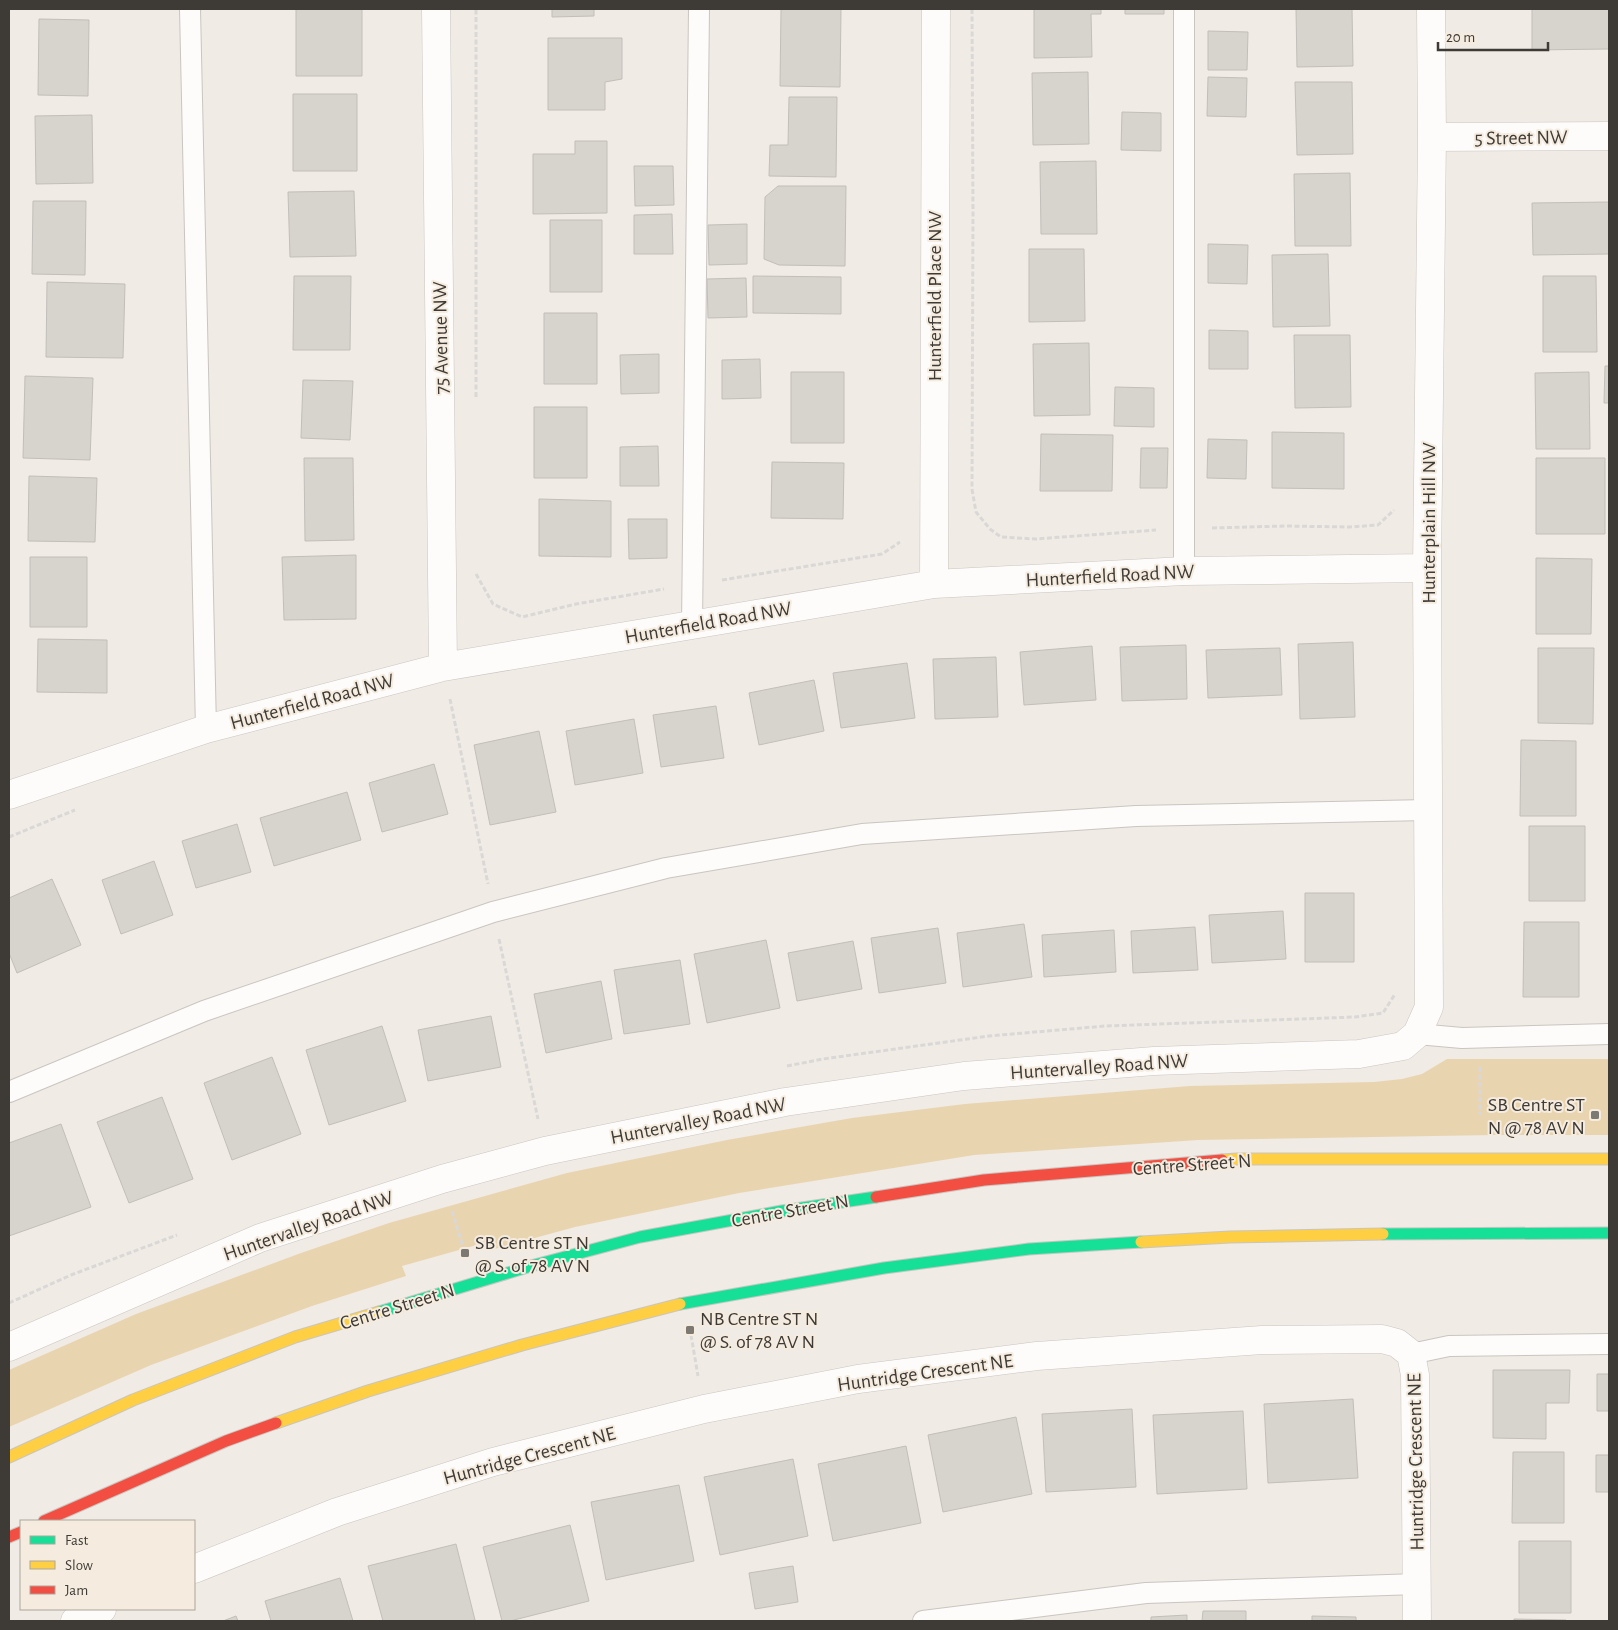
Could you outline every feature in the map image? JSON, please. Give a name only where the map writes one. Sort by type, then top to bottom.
[{"type":"main road","name":"Centre Street N","points":[[9,1457],[133,1400],[294,1337],[513,1272],[640,1237],[782,1211],[984,1180],[1237,1159],[1609,1160]]},
{"type":"main road","points":[[46,1520],[226,1441],[368,1391],[522,1345],[683,1303],[884,1268],[1029,1249],[1230,1237],[1410,1233],[1609,1232]]},
{"type":"street","name":"75 Avenue NW","points":[[436,9],[443,667]]},
{"type":"street","name":"Hunterfield Place NW","points":[[934,584],[936,9]]},
{"type":"street","name":"Hunterplain Hill NW","points":[[1417,1034],[1429,1007],[1427,568],[1432,137],[1431,9]]},
{"type":"street","name":"5 Street NW","points":[[1432,137],[1609,136]]},
{"type":"street","name":"Hunterfield Road NW","points":[[9,795],[206,729],[443,667],[934,584],[1184,570],[1427,568]]},
{"type":"street","name":"Huntervalley Road NW","points":[[9,1347],[260,1238],[442,1179],[545,1151],[785,1102],[964,1076],[1154,1061],[1359,1054],[1403,1046],[1417,1034]]},
{"type":"street","name":"Huntridge Crescent NE","points":[[195,1570],[337,1512],[475,1468],[704,1409],[858,1379],[1037,1356],[1262,1340],[1382,1340],[1397,1342],[1411,1354],[1415,1375],[1417,1621]]},
{"type":"street","points":[[75,1621],[100,1610]]},
{"type":"lane","points":[[190,9],[206,729]]},
{"type":"lane","points":[[692,625],[699,9]]},
{"type":"lane","points":[[1184,9],[1184,570]]},
{"type":"lane","points":[[9,1092],[204,1011],[400,944],[494,912],[666,868],[862,834],[1136,816],[1428,810]]},
{"type":"lane","points":[[1417,1034],[1462,1038],[1609,1034]]},
{"type":"lane","points":[[1411,1354],[1449,1346],[1609,1344]]},
{"type":"lane","points":[[923,1621],[1146,1593],[1418,1584]]},
{"type":"path","points":[[972,9],[972,489],[976,512],[990,529],[1001,538],[1036,539],[1184,528],[1350,527],[1378,525],[1397,507]]},
{"type":"path","points":[[9,837],[83,807]]},
{"type":"path","points":[[1480,1060],[1480,1115]]},
{"type":"path","points":[[442,1179],[465,1253]]},
{"type":"path","points":[[690,1330],[704,1409]]},
{"type":"shaded area","points":[[1447,1059],[1609,1059],[1609,1135],[1198,1140],[974,1155],[739,1193],[575,1227],[487,1251],[484,1243],[402,1266],[406,1276],[312,1306],[151,1365],[9,1427],[9,1370],[136,1314],[301,1253],[389,1223],[567,1173],[727,1140],[852,1118],[965,1104],[1190,1086],[1374,1082],[1402,1079],[1422,1074]]},
{"type":"building","points":[[296,9],[362,9],[362,76],[296,76]]},
{"type":"building","points":[[552,9],[594,9],[594,16],[552,17]]},
{"type":"building","points":[[781,9],[841,9],[840,87],[780,86]]},
{"type":"building","points":[[1034,9],[1101,9],[1101,14],[1091,14],[1092,57],[1034,58]]},
{"type":"building","points":[[1125,9],[1164,9],[1164,14],[1125,14]]},
{"type":"building","points":[[1296,9],[1352,9],[1353,66],[1297,67]]},
{"type":"building","points":[[1532,9],[1609,9],[1609,49],[1532,50]]},
{"type":"building","points":[[39,19],[89,20],[88,96],[38,95]]},
{"type":"building","points":[[1208,31],[1248,32],[1247,70],[1208,70]]},
{"type":"building","points":[[548,38],[622,38],[622,79],[605,82],[605,110],[548,110]]},
{"type":"building","points":[[1088,72],[1089,144],[1033,145],[1032,73]]},
{"type":"building","points":[[1208,77],[1247,78],[1246,117],[1207,116]]},
{"type":"building","points":[[1295,82],[1352,82],[1353,154],[1297,155]]},
{"type":"building","points":[[293,94],[357,94],[357,171],[293,171]]},
{"type":"building","points":[[789,97],[837,97],[836,177],[769,176],[770,145],[788,145]]},
{"type":"building","points":[[1122,112],[1161,113],[1161,151],[1121,150]]},
{"type":"building","points":[[92,115],[93,183],[36,184],[35,116]]},
{"type":"building","points":[[575,141],[607,141],[607,213],[533,214],[533,154],[575,154]]},
{"type":"building","points":[[1096,161],[1097,234],[1041,234],[1040,162]]},
{"type":"building","points":[[634,166],[673,166],[674,205],[635,206]]},
{"type":"building","points":[[1350,173],[1351,246],[1295,246],[1294,174]]},
{"type":"building","points":[[778,186],[846,186],[845,266],[779,265],[764,259],[765,197]]},
{"type":"building","points":[[354,191],[356,256],[290,257],[288,192]]},
{"type":"building","points":[[33,201],[86,201],[85,275],[32,274]]},
{"type":"building","points":[[1609,202],[1609,254],[1533,255],[1532,203]]},
{"type":"building","points":[[672,214],[673,254],[634,254],[634,215]]},
{"type":"building","points":[[550,220],[602,220],[602,292],[550,292]]},
{"type":"building","points":[[747,224],[747,264],[709,265],[708,225]]},
{"type":"building","points":[[1208,244],[1248,245],[1247,284],[1208,283]]},
{"type":"building","points":[[1029,249],[1084,249],[1085,321],[1029,322]]},
{"type":"building","points":[[1328,254],[1330,326],[1273,327],[1272,255]]},
{"type":"building","points":[[294,276],[351,276],[350,350],[293,350]]},
{"type":"building","points":[[753,276],[841,277],[841,314],[753,313]]},
{"type":"building","points":[[1543,276],[1596,276],[1597,352],[1543,352]]},
{"type":"building","points":[[746,278],[747,317],[708,318],[707,279]]},
{"type":"building","points":[[47,282],[125,284],[123,358],[46,357]]},
{"type":"building","points":[[544,313],[597,313],[597,384],[544,384]]},
{"type":"building","points":[[1209,330],[1248,331],[1248,369],[1209,369]]},
{"type":"building","points":[[1294,335],[1350,335],[1351,407],[1295,408]]},
{"type":"building","points":[[1089,343],[1090,415],[1034,416],[1033,344]]},
{"type":"building","points":[[659,354],[659,393],[621,394],[620,355]]},
{"type":"building","points":[[760,359],[761,398],[722,399],[722,360]]},
{"type":"building","points":[[1605,366],[1609,366],[1609,403],[1604,403]]},
{"type":"building","points":[[791,372],[844,372],[844,443],[791,443]]},
{"type":"building","points":[[1589,372],[1590,449],[1536,449],[1535,373]]},
{"type":"building","points":[[25,376],[93,378],[90,460],[23,458]]},
{"type":"building","points":[[303,380],[353,381],[350,440],[301,438]]},
{"type":"building","points":[[1115,387],[1154,388],[1154,427],[1114,426]]},
{"type":"building","points":[[534,407],[587,407],[587,478],[534,478]]},
{"type":"building","points":[[1272,432],[1344,433],[1344,489],[1272,488]]},
{"type":"building","points":[[1041,434],[1113,435],[1112,491],[1040,491]]},
{"type":"building","points":[[1208,439],[1247,440],[1246,479],[1207,478]]},
{"type":"building","points":[[658,446],[659,486],[620,486],[620,447]]},
{"type":"building","points":[[1141,448],[1168,448],[1167,488],[1140,488]]},
{"type":"building","points":[[304,458],[353,458],[354,540],[305,541]]},
{"type":"building","points":[[1536,458],[1605,458],[1605,534],[1536,534]]},
{"type":"building","points":[[772,462],[844,463],[843,519],[771,518]]},
{"type":"building","points":[[29,476],[97,478],[95,542],[28,541]]},
{"type":"building","points":[[539,499],[611,501],[611,557],[539,556]]},
{"type":"building","points":[[628,519],[667,519],[667,558],[629,559]]},
{"type":"building","points":[[356,555],[356,619],[284,620],[282,557]]},
{"type":"building","points":[[30,557],[87,557],[87,627],[30,627]]},
{"type":"building","points":[[1536,558],[1592,559],[1591,634],[1536,634]]},
{"type":"building","points":[[38,639],[107,640],[107,693],[37,692]]},
{"type":"building","points":[[1353,642],[1355,717],[1300,719],[1298,644]]},
{"type":"building","points":[[1186,645],[1187,699],[1122,701],[1120,647]]},
{"type":"building","points":[[1092,646],[1096,700],[1024,705],[1020,652]]},
{"type":"building","points":[[1280,648],[1282,695],[1208,698],[1206,650]]},
{"type":"building","points":[[1538,648],[1594,648],[1593,724],[1538,723]]},
{"type":"building","points":[[996,657],[998,717],[935,719],[933,659]]},
{"type":"building","points":[[907,663],[915,718],[841,728],[833,673]]},
{"type":"building","points":[[814,680],[824,731],[759,745],[749,693]]},
{"type":"building","points":[[716,706],[724,758],[661,767],[653,715]]},
{"type":"building","points":[[634,719],[643,773],[575,785],[566,731]]},
{"type":"building","points":[[539,731],[556,812],[490,825],[474,745]]},
{"type":"building","points":[[1521,740],[1576,741],[1576,816],[1520,816]]},
{"type":"building","points":[[434,764],[448,814],[382,832],[369,783]]},
{"type":"building","points":[[347,792],[361,840],[274,866],[260,818]]},
{"type":"building","points":[[237,824],[251,872],[196,888],[182,841]]},
{"type":"building","points":[[1529,826],[1585,826],[1585,901],[1529,901]]},
{"type":"building","points":[[154,861],[173,915],[121,934],[102,880]]},
{"type":"building","points":[[52,879],[81,945],[17,973],[9,953],[9,898]]},
{"type":"building","points":[[1305,893],[1354,893],[1354,962],[1305,962]]},
{"type":"building","points":[[1283,911],[1286,959],[1212,963],[1209,915]]},
{"type":"building","points":[[1524,922],[1579,922],[1579,997],[1523,997]]},
{"type":"building","points":[[1024,924],[1032,977],[963,987],[957,933]]},
{"type":"building","points":[[1195,927],[1198,970],[1133,973],[1131,931]]},
{"type":"building","points":[[938,928],[946,983],[879,993],[871,938]]},
{"type":"building","points":[[1114,930],[1116,972],[1044,977],[1042,935]]},
{"type":"building","points":[[766,940],[780,1008],[707,1023],[694,954]]},
{"type":"building","points":[[853,941],[862,989],[797,1001],[788,953]]},
{"type":"building","points":[[680,960],[690,1024],[624,1034],[614,970]]},
{"type":"building","points":[[601,981],[612,1039],[546,1053],[534,994]]},
{"type":"building","points":[[491,1016],[501,1067],[428,1081],[418,1030]]},
{"type":"building","points":[[382,1026],[406,1101],[329,1125],[306,1050]]},
{"type":"building","points":[[272,1057],[301,1134],[232,1160],[204,1083]]},
{"type":"building","points":[[162,1097],[193,1179],[129,1203],[97,1122]]},
{"type":"building","points":[[61,1124],[91,1207],[9,1236],[9,1143]]},
{"type":"building","points":[[1493,1370],[1570,1370],[1569,1403],[1546,1403],[1546,1439],[1493,1438]]},
{"type":"building","points":[[1597,1374],[1609,1374],[1609,1411],[1597,1411]]},
{"type":"building","points":[[1353,1399],[1358,1478],[1268,1483],[1264,1404]]},
{"type":"building","points":[[1132,1409],[1136,1487],[1046,1492],[1042,1414]]},
{"type":"building","points":[[1243,1411],[1247,1489],[1157,1494],[1153,1415]]},
{"type":"building","points":[[1016,1417],[1032,1494],[943,1512],[928,1435]]},
{"type":"building","points":[[906,1446],[921,1523],[833,1541],[818,1464]]},
{"type":"building","points":[[1513,1452],[1564,1452],[1564,1523],[1512,1523]]},
{"type":"building","points":[[1596,1455],[1609,1455],[1609,1492],[1596,1492]]},
{"type":"building","points":[[793,1459],[808,1536],[720,1555],[704,1477]]},
{"type":"building","points":[[679,1485],[694,1561],[606,1580],[591,1502]]},
{"type":"building","points":[[570,1525],[589,1601],[510,1621],[502,1621],[483,1547]]},
{"type":"building","points":[[1519,1541],[1571,1541],[1571,1613],[1519,1613]]},
{"type":"building","points":[[456,1544],[475,1620],[383,1621],[368,1566]]},
{"type":"building","points":[[793,1566],[798,1602],[755,1609],[749,1573]]},
{"type":"building","points":[[340,1578],[353,1621],[271,1621],[265,1601]]},
{"type":"building","points":[[1203,1611],[1246,1611],[1246,1621],[1202,1621]]},
{"type":"building","points":[[1187,1615],[1187,1621],[1151,1621],[1151,1617]]},
{"type":"building","points":[[236,1616],[238,1621],[223,1621]]},
{"type":"building","points":[[1312,1616],[1356,1617],[1356,1621],[1312,1621]]},
{"type":"building","points":[[1514,1619],[1566,1620],[1566,1621],[1514,1621]]},
{"type":"traffic: fast","points":[[379,1312],[531,1266],[640,1237],[782,1211],[876,1197]]},
{"type":"traffic: fast","points":[[1383,1234],[1609,1233]]},
{"type":"traffic: fast","points":[[680,1304],[884,1268],[1029,1249],[1141,1242]]},
{"type":"traffic: slow","points":[[1222,1160],[1609,1159]]},
{"type":"traffic: slow","points":[[1141,1242],[1230,1237],[1383,1234]]},
{"type":"traffic: slow","points":[[276,1423],[368,1391],[522,1345],[680,1304]]},
{"type":"traffic: slow","points":[[9,1457],[133,1400],[295,1337],[379,1312]]},
{"type":"traffic: jam","points":[[876,1197],[984,1180],[1222,1160]]},
{"type":"traffic: jam","points":[[46,1520],[226,1441],[276,1423]]},
{"type":"traffic: jam","points":[[9,1537],[20,1532]]},
{"type":"place","name":"SB Centre ST N @ 78 AV N","points":[[1595,1115]]},
{"type":"place","name":"SB Centre ST N @ S. of 78 AV N","points":[[465,1253]]},
{"type":"place","name":"NB Centre ST N @ S. of 78 AV N","points":[[690,1330]]}]
